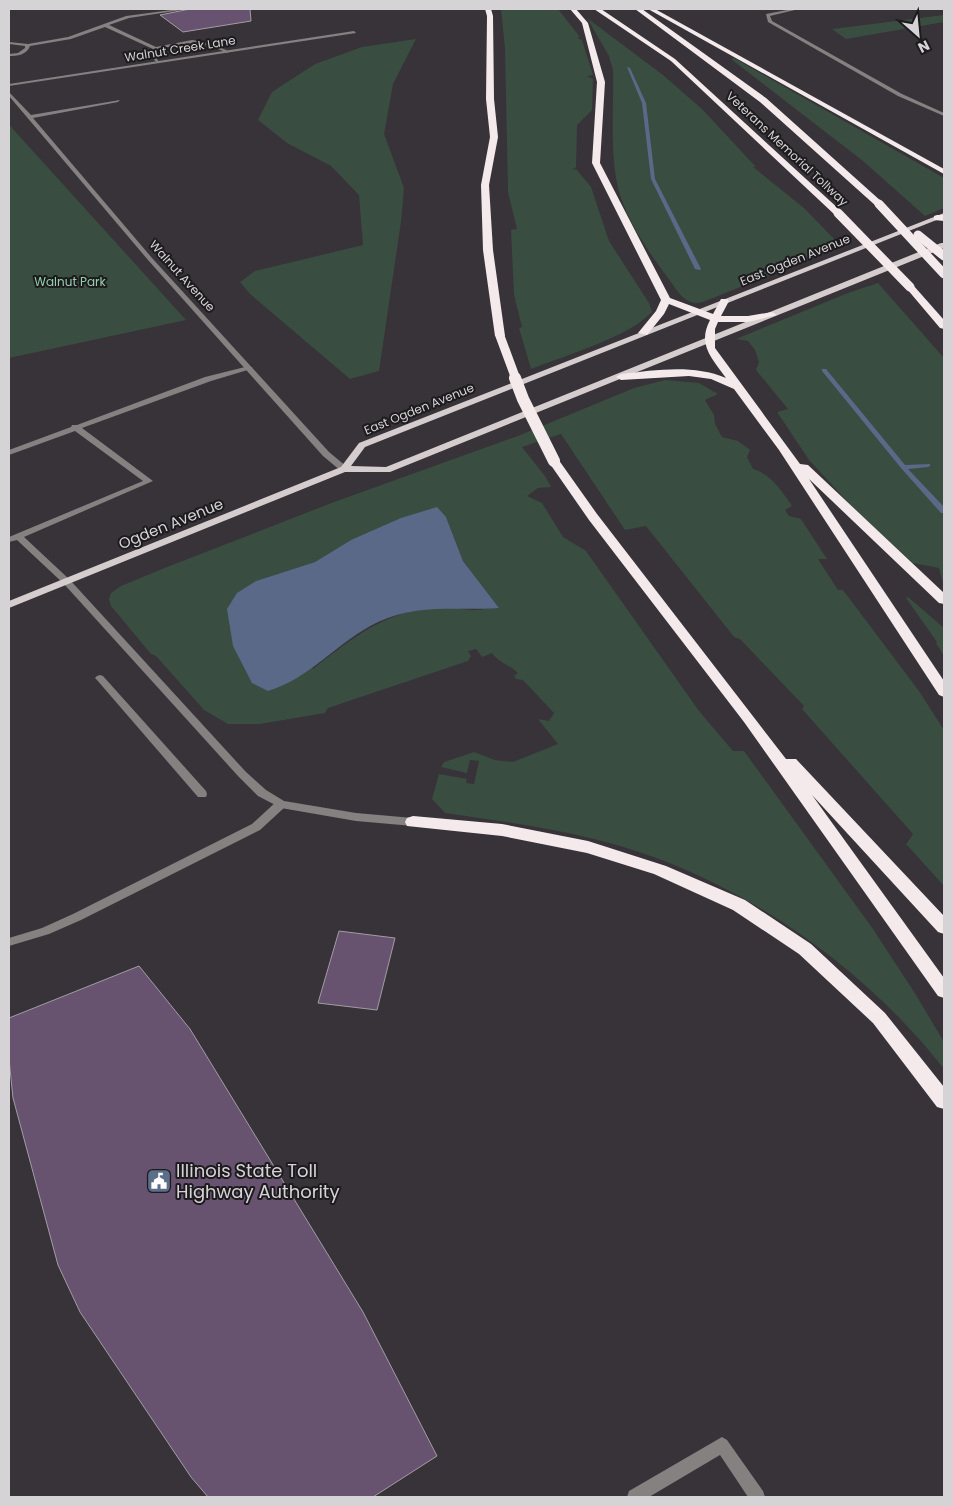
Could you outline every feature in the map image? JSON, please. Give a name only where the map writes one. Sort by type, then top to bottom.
[{"type":"highway","points":[[488,9],[490,16],[490,99],[494,137],[485,185],[488,250],[500,336],[523,399],[554,461],[593,517],[749,719],[944,991]]},
{"type":"highway","points":[[574,9],[585,24],[601,82],[596,163],[666,300],[717,319],[748,319],[772,316]]},
{"type":"highway","name":"Veterans Memorial Tollway","points":[[597,9],[674,60],[838,213],[910,287],[944,326]]},
{"type":"highway","name":"Veterans Memorial Tollway","points":[[638,9],[763,100],[879,204],[944,274]]},
{"type":"highway","points":[[651,9],[944,172]]},
{"type":"highway","points":[[879,204],[944,256]]},
{"type":"highway","points":[[643,333],[661,312],[666,300]]},
{"type":"highway","points":[[724,301],[717,319],[710,329],[710,348],[784,449],[944,692]]},
{"type":"highway","points":[[621,377],[661,372],[686,373],[711,376],[737,386]]},
{"type":"highway","points":[[784,449],[944,600]]},
{"type":"highway","points":[[749,719],[944,927]]},
{"type":"highway","points":[[413,822],[502,830],[588,847],[660,870],[739,905],[805,950],[879,1018],[944,1101]]},
{"type":"main road","name":"East Ogden Avenue","points":[[344,469],[362,445],[724,301],[942,217]]},
{"type":"main road","points":[[344,469],[388,470],[944,245]]},
{"type":"main road","name":"Ogden Avenue","points":[[9,605],[344,469]]},
{"type":"street","points":[[9,43],[28,45],[68,38],[128,17],[186,9]]},
{"type":"street","points":[[797,9],[768,15],[770,22],[900,95],[944,114]]},
{"type":"street","points":[[105,25],[120,31],[141,44],[156,48],[196,41],[213,43],[226,52]]},
{"type":"street","name":"Walnut Creek Lane","points":[[9,85],[354,32]]},
{"type":"street","points":[[9,55],[19,54],[27,49],[28,45]]},
{"type":"street","points":[[156,48],[152,55],[157,62]]},
{"type":"street","name":"Walnut Avenue","points":[[9,93],[150,259],[326,454],[344,469]]},
{"type":"street","points":[[30,117],[118,101]]},
{"type":"street","points":[[9,453],[208,379],[249,368]]},
{"type":"street","points":[[75,428],[149,481],[13,538],[67,582],[242,774],[262,793],[281,804],[356,817],[413,822]]},
{"type":"street","points":[[100,678],[202,794]]},
{"type":"street","points":[[9,942],[46,931],[256,827],[281,804]]},
{"type":"street","points":[[635,1497],[722,1445],[757,1497]]},
{"type":"green space","points":[[501,9],[558,9],[580,37],[577,38],[582,40],[593,75],[587,76],[593,79],[592,110],[577,125],[576,167],[572,170],[576,169],[591,187],[609,241],[649,303],[652,312],[642,321],[612,338],[531,369],[519,328],[522,327],[514,295],[511,230],[517,229],[508,192],[505,49]]},
{"type":"green space","points":[[944,15],[944,22],[846,39],[832,29]]},
{"type":"green space","points":[[587,18],[663,75],[703,110],[756,167],[753,167],[804,208],[839,244],[828,249],[830,251],[703,302],[697,303],[686,300],[661,269],[641,238],[629,217],[620,195],[613,150],[613,70],[609,56]]},
{"type":"green space","points":[[416,39],[393,84],[384,134],[404,188],[401,222],[379,371],[350,379],[250,294],[240,282],[255,271],[363,245],[359,195],[331,166],[287,143],[258,120],[272,92],[315,64],[362,47]]},
{"type":"green space","points":[[734,58],[944,178],[944,208],[925,216],[863,161],[731,59]]},
{"type":"green space","name":"Walnut Park","points":[[9,124],[12,128],[186,320],[9,358]]},
{"type":"green space","points":[[878,283],[944,358],[944,586],[939,568],[913,563],[859,514],[809,460],[777,412],[788,409],[756,370],[759,362],[755,350],[748,341],[736,339],[848,293]]},
{"type":"green space","points":[[665,380],[699,383],[718,394],[705,400],[714,415],[715,424],[722,437],[738,441],[750,450],[747,457],[753,469],[771,479],[780,489],[792,506],[785,510],[789,516],[801,519],[827,559],[818,559],[838,590],[843,590],[919,691],[944,730],[944,886],[907,845],[905,846],[913,834],[802,709],[804,706],[740,639],[734,637],[646,526],[625,530],[561,434],[522,447],[545,476],[551,487],[538,488],[527,496],[542,503],[563,537],[586,551],[699,711],[733,751],[744,751],[873,929],[916,995],[944,1042],[944,1069],[910,1029],[873,992],[832,957],[788,925],[741,897],[693,873],[644,854],[594,839],[538,827],[445,813],[432,799],[439,774],[467,779],[466,783],[474,784],[479,761],[470,760],[467,773],[441,767],[444,762],[474,752],[495,760],[513,762],[558,744],[538,719],[549,721],[554,713],[523,680],[516,679],[514,676],[518,673],[492,653],[482,657],[476,649],[468,651],[471,656],[468,661],[328,708],[325,713],[260,724],[228,724],[204,710],[156,656],[151,654],[111,606],[109,599],[111,593],[121,586],[334,502],[518,436],[634,388]],"holes":[[[446,517],[463,561],[499,608],[472,610],[449,607],[428,608],[392,617],[359,635],[313,669],[256,581],[315,562],[351,540]]]},
{"type":"green space","points":[[908,597],[944,628],[944,656],[937,642],[906,598]]},
{"type":"water","points":[[437,507],[446,517],[463,561],[499,608],[423,610],[393,616],[364,630],[298,677],[283,685],[268,691],[252,683],[233,646],[227,609],[237,593],[256,581],[315,562],[351,540],[401,518]]},
{"type":"building","points":[[190,9],[250,9],[251,21],[183,32],[160,15]]},
{"type":"building","points":[[339,931],[395,938],[377,1010],[318,1003]]},
{"type":"building","name":"Illinois State Toll Highway Authority","points":[[139,966],[190,1029],[363,1312],[437,1456],[373,1497],[208,1497],[191,1477],[80,1312],[58,1265],[13,1098],[9,1059],[9,1018]]},
{"type":"waterway","points":[[628,68],[644,103],[653,179],[698,269]]},
{"type":"waterway","points":[[824,370],[903,467]]},
{"type":"waterway","points":[[903,467],[928,465]]},
{"type":"waterway","points":[[903,467],[944,511]]},
{"type":"place","name":"Illinois State Toll Highway Authority","points":[[159,1181]]}]
